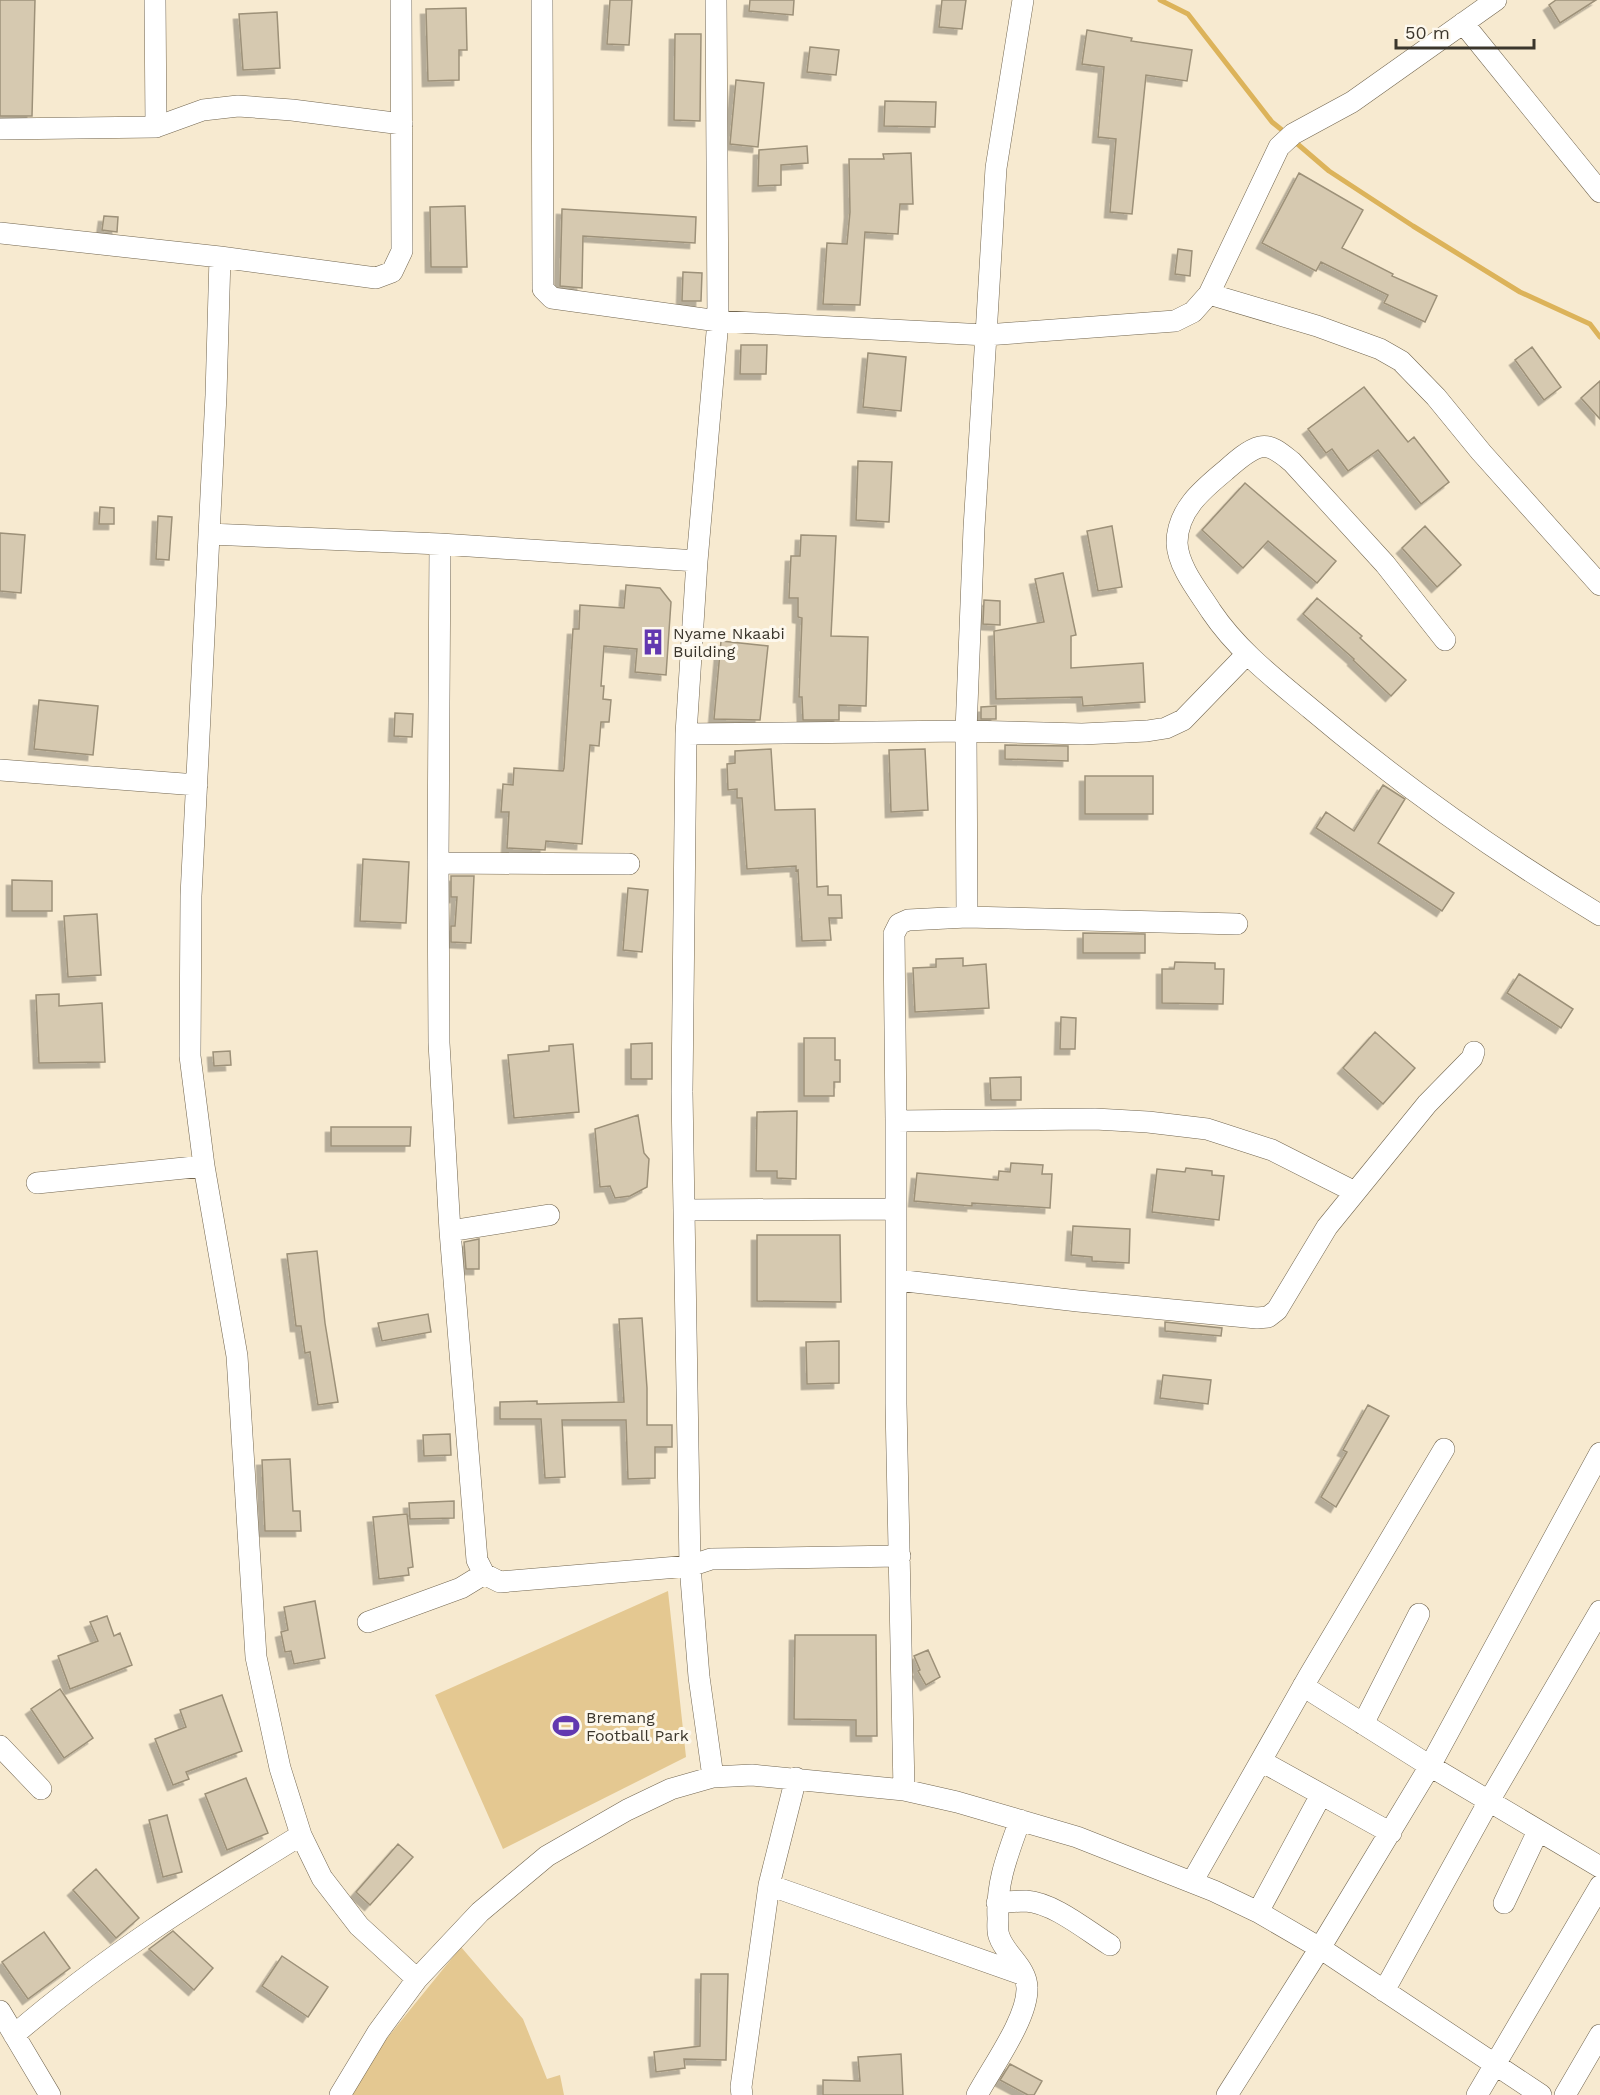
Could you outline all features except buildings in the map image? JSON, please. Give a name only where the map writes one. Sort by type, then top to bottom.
[{"type":"street","points":[[155,0],[156,127]]},
{"type":"street","points":[[0,233],[220,257],[376,278],[392,272],[402,251],[401,0]]},
{"type":"street","points":[[542,0],[543,289],[552,298],[718,321],[986,335],[1175,321],[1193,312],[1209,294],[1286,140],[1352,102],[1496,0]]},
{"type":"street","points":[[713,1777],[699,1677],[690,1566],[682,1092],[686,734],[697,561],[718,321],[716,0]]},
{"type":"street","points":[[967,917],[966,731],[974,528],[996,168],[1023,0]]},
{"type":"street","points":[[1463,23],[1600,192]]},
{"type":"street","points":[[0,129],[156,127],[203,110],[238,106],[292,110],[402,124]]},
{"type":"street","points":[[220,257],[191,896],[190,1056],[204,1166],[237,1356],[256,1657],[280,1768],[301,1835],[322,1878],[359,1926],[417,1979]]},
{"type":"street","points":[[1209,294],[1317,326],[1380,350],[1401,361],[1436,397],[1481,452],[1600,585]]},
{"type":"street","points":[[1444,640],[1385,564],[1292,462],[1275,449],[1261,447],[1239,459],[1205,488],[1190,504],[1181,519],[1177,542],[1182,563],[1212,613],[1246,655],[1353,745],[1471,831],[1600,915]]},
{"type":"street","points":[[208,534],[440,544],[697,561]]},
{"type":"street","points":[[440,544],[439,1043],[450,1231],[477,1560],[484,1574],[500,1582],[690,1566],[711,1559],[900,1556]]},
{"type":"street","points":[[686,734],[966,731],[1082,734],[1147,731],[1166,728],[1183,720],[1246,655]]},
{"type":"street","points":[[0,770],[196,785]]},
{"type":"street","points":[[438,863],[628,864]]},
{"type":"street","points":[[904,1790],[896,1404],[894,934],[899,924],[908,920],[967,917],[1237,924]]},
{"type":"street","points":[[897,1280],[1089,1302],[1257,1318],[1268,1317],[1277,1310],[1327,1227],[1426,1104],[1472,1058],[1474,1052]]},
{"type":"street","points":[[896,1121],[1095,1119],[1207,1129],[1272,1150],[1355,1192]]},
{"type":"street","points":[[37,1183],[204,1166]]},
{"type":"street","points":[[684,1210],[896,1209]]},
{"type":"street","points":[[450,1231],[549,1215]]},
{"type":"street","points":[[1192,1882],[1303,1686],[1444,1449]]},
{"type":"street","points":[[1227,2095],[1431,1766],[1600,1453]]},
{"type":"street","points":[[368,1622],[461,1588],[484,1574]]},
{"type":"street","points":[[1383,1991],[1489,1801],[1600,1611]]},
{"type":"street","points":[[1363,1724],[1419,1614]]},
{"type":"street","points":[[1303,1686],[1600,1867]]},
{"type":"street","points":[[0,1746],[41,1789]]},
{"type":"street","points":[[1261,1761],[1390,1833]]},
{"type":"street","points":[[340,2095],[378,2032],[417,1979],[480,1912],[547,1856],[627,1810],[671,1789],[713,1777],[752,1775],[904,1790],[957,1802],[1077,1837],[1192,1882],[1258,1912],[1320,1948],[1541,2095]]},
{"type":"street","points":[[742,2095],[741,2087],[769,1885],[796,1778]]},
{"type":"street","points":[[1258,1912],[1321,1795]]},
{"type":"street","points":[[977,2095],[1012,2033],[1026,2002],[1025,1975],[998,1935],[997,1903],[1000,1876],[1020,1820]]},
{"type":"street","points":[[1504,1903],[1538,1831]]},
{"type":"street","points":[[14,2035],[102,1964],[162,1921],[301,1835]]},
{"type":"street","points":[[769,1885],[1025,1975]]},
{"type":"street","points":[[1477,2095],[1600,1886]]},
{"type":"street","points":[[997,1903],[1027,1901],[1045,1906],[1069,1918],[1110,1945]]},
{"type":"street","points":[[0,2011],[50,2095]]},
{"type":"street","points":[[1565,2095],[1600,2035]]},
{"type":"shaded area","name":"Bremang Football Park","points":[[668,1591],[686,1757],[503,1849],[435,1695]]},
{"type":"shaded area","points":[[461,1947],[523,2019],[547,2079],[560,2075],[564,2095],[349,2095],[375,2053]]},
{"type":"waterway","points":[[1160,0],[1188,14],[1272,122],[1287,134]]},
{"type":"waterway","points":[[1294,141],[1329,171],[1413,226],[1520,292],[1590,324],[1600,337]]},
{"type":"place","name":"Nyame Nkaabi Building","points":[[653,642]]},
{"type":"place","name":"Bremang Football Park","points":[[566,1726]]}]
